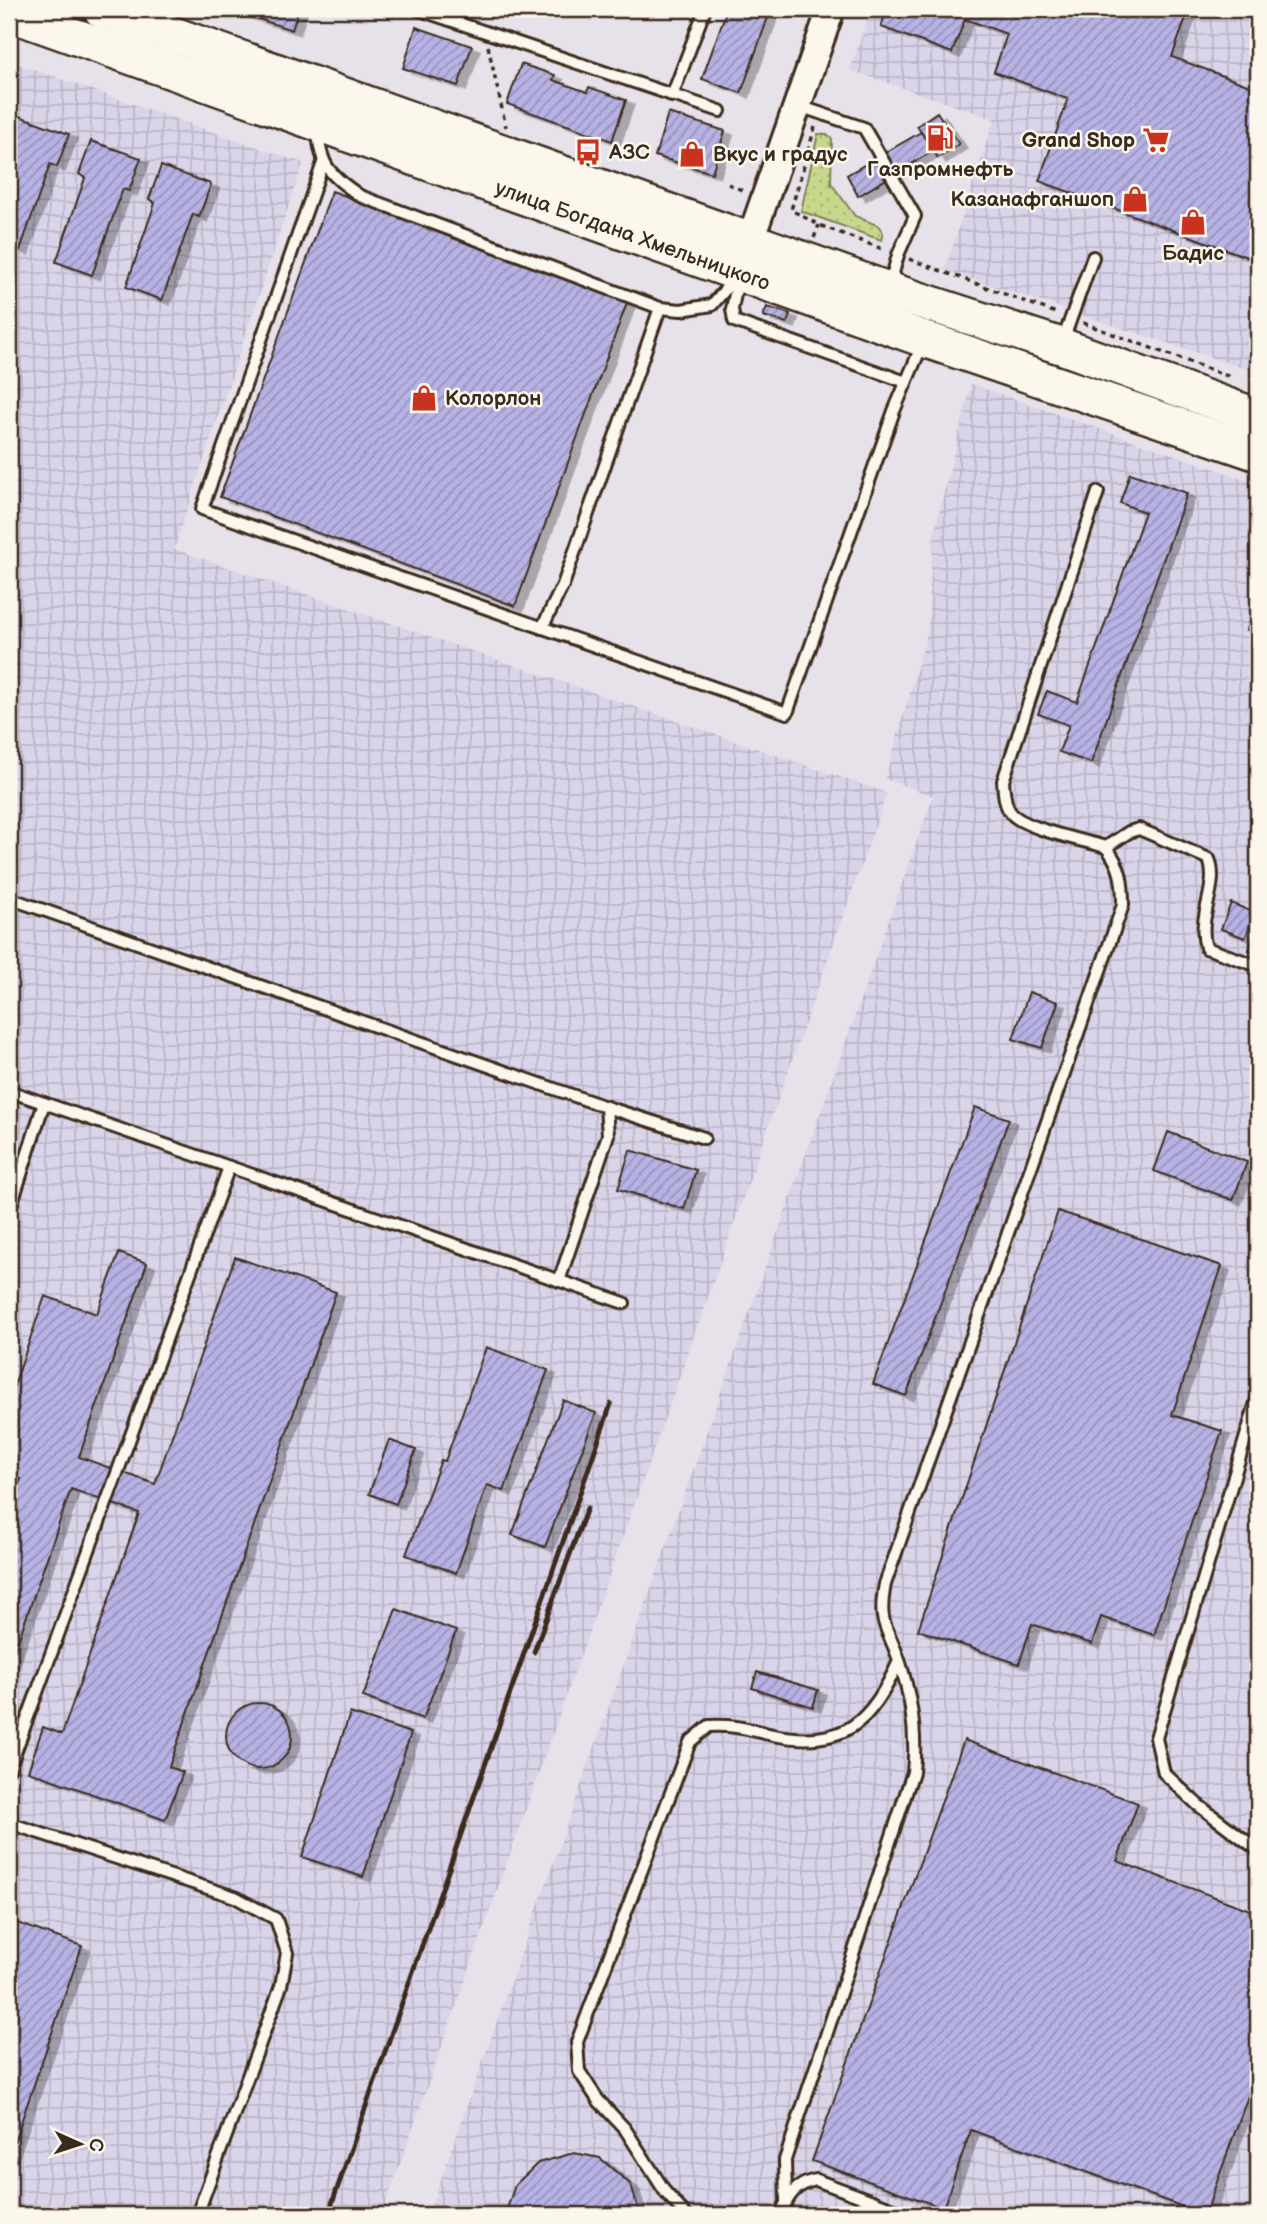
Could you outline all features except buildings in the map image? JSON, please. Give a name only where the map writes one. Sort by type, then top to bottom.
[{"type":"highway","name":"улица Богдана Хмельницкого","points":[[101,9],[888,290],[1066,332],[1258,417]]},
{"type":"highway","name":"улица Богдана Хмельницкого","points":[[9,13],[924,339],[1258,453]]},
{"type":"highway","points":[[318,123],[331,90]]},
{"type":"street","points":[[739,273],[808,109],[831,9]]},
{"type":"lane","points":[[417,9],[720,111]]},
{"type":"lane","points":[[672,96],[705,9]]},
{"type":"lane","points":[[808,109],[864,128],[915,216],[898,255],[888,290]]},
{"type":"lane","points":[[318,123],[323,163],[202,509],[787,713],[906,382],[924,339]]},
{"type":"lane","points":[[323,163],[331,175],[360,196],[660,308],[681,310],[712,305],[739,273]]},
{"type":"lane","points":[[1066,332],[1093,257]]},
{"type":"lane","points":[[739,273],[732,309],[734,321],[906,382]]},
{"type":"lane","points":[[542,628],[563,585],[660,308]]},
{"type":"lane","points":[[781,2215],[786,2199],[785,2160],[913,1772],[917,1737],[900,1661],[880,1611],[885,1584],[1123,905],[1123,878],[1117,860],[1106,847],[1023,821],[1011,813],[1005,800],[1003,781],[1098,492]]},
{"type":"lane","points":[[1106,847],[1129,832],[1139,829],[1209,859],[1212,877],[1201,932],[1206,948],[1258,966]]},
{"type":"lane","points":[[9,898],[606,1107],[704,1138]]},
{"type":"lane","points":[[9,1091],[624,1303]]},
{"type":"lane","points":[[9,1212],[44,1103]]},
{"type":"lane","points":[[559,1281],[608,1135],[606,1107]]},
{"type":"lane","points":[[9,1769],[229,1167]]},
{"type":"lane","points":[[1258,1396],[1156,1738],[1164,1773],[1198,1805],[1258,1850]]},
{"type":"lane","points":[[686,2215],[666,2193],[625,2129],[598,2100],[579,2071],[577,2042],[690,1742],[709,1726],[740,1725],[774,1735],[817,1739],[852,1728],[869,1714],[885,1691],[900,1661]]},
{"type":"lane","points":[[9,1823],[234,1897],[276,1919],[287,1953],[281,1986],[197,2215]]},
{"type":"lane","points":[[786,2199],[803,2183],[816,2180],[909,2215]]},
{"type":"path","points":[[485,32],[507,129]]},
{"type":"path","points":[[808,109],[791,210],[819,225],[898,255],[1066,332],[1246,383]]},
{"type":"shaded area","points":[[871,9],[1258,9],[1258,373],[945,270],[994,119],[850,70]]},
{"type":"shaded area","points":[[9,61],[303,163],[174,549],[887,793],[382,2215],[9,2215]]},
{"type":"shaded area","points":[[971,384],[1258,484],[1258,2215],[428,2215],[933,796],[885,779],[928,630],[933,537]]},
{"type":"green space","points":[[818,134],[826,134],[832,139],[831,183],[855,216],[879,226],[883,233],[881,240],[801,211]]},
{"type":"railway","points":[[328,2215],[611,1404]]},
{"type":"railway","points":[[534,1652],[587,1508]]},
{"type":"place","name":"Газпромнефть","points":[[940,138]]},
{"type":"place","name":"Grand Shop","points":[[1156,140]]},
{"type":"place","name":"АЗС","points":[[588,152]]},
{"type":"place","name":"Вкус и градус","points":[[692,154]]},
{"type":"place","name":"Казанафганшоп","points":[[1135,199]]},
{"type":"place","name":"Бадис","points":[[1193,222]]},
{"type":"place","name":"Колорлон","points":[[424,398]]}]
